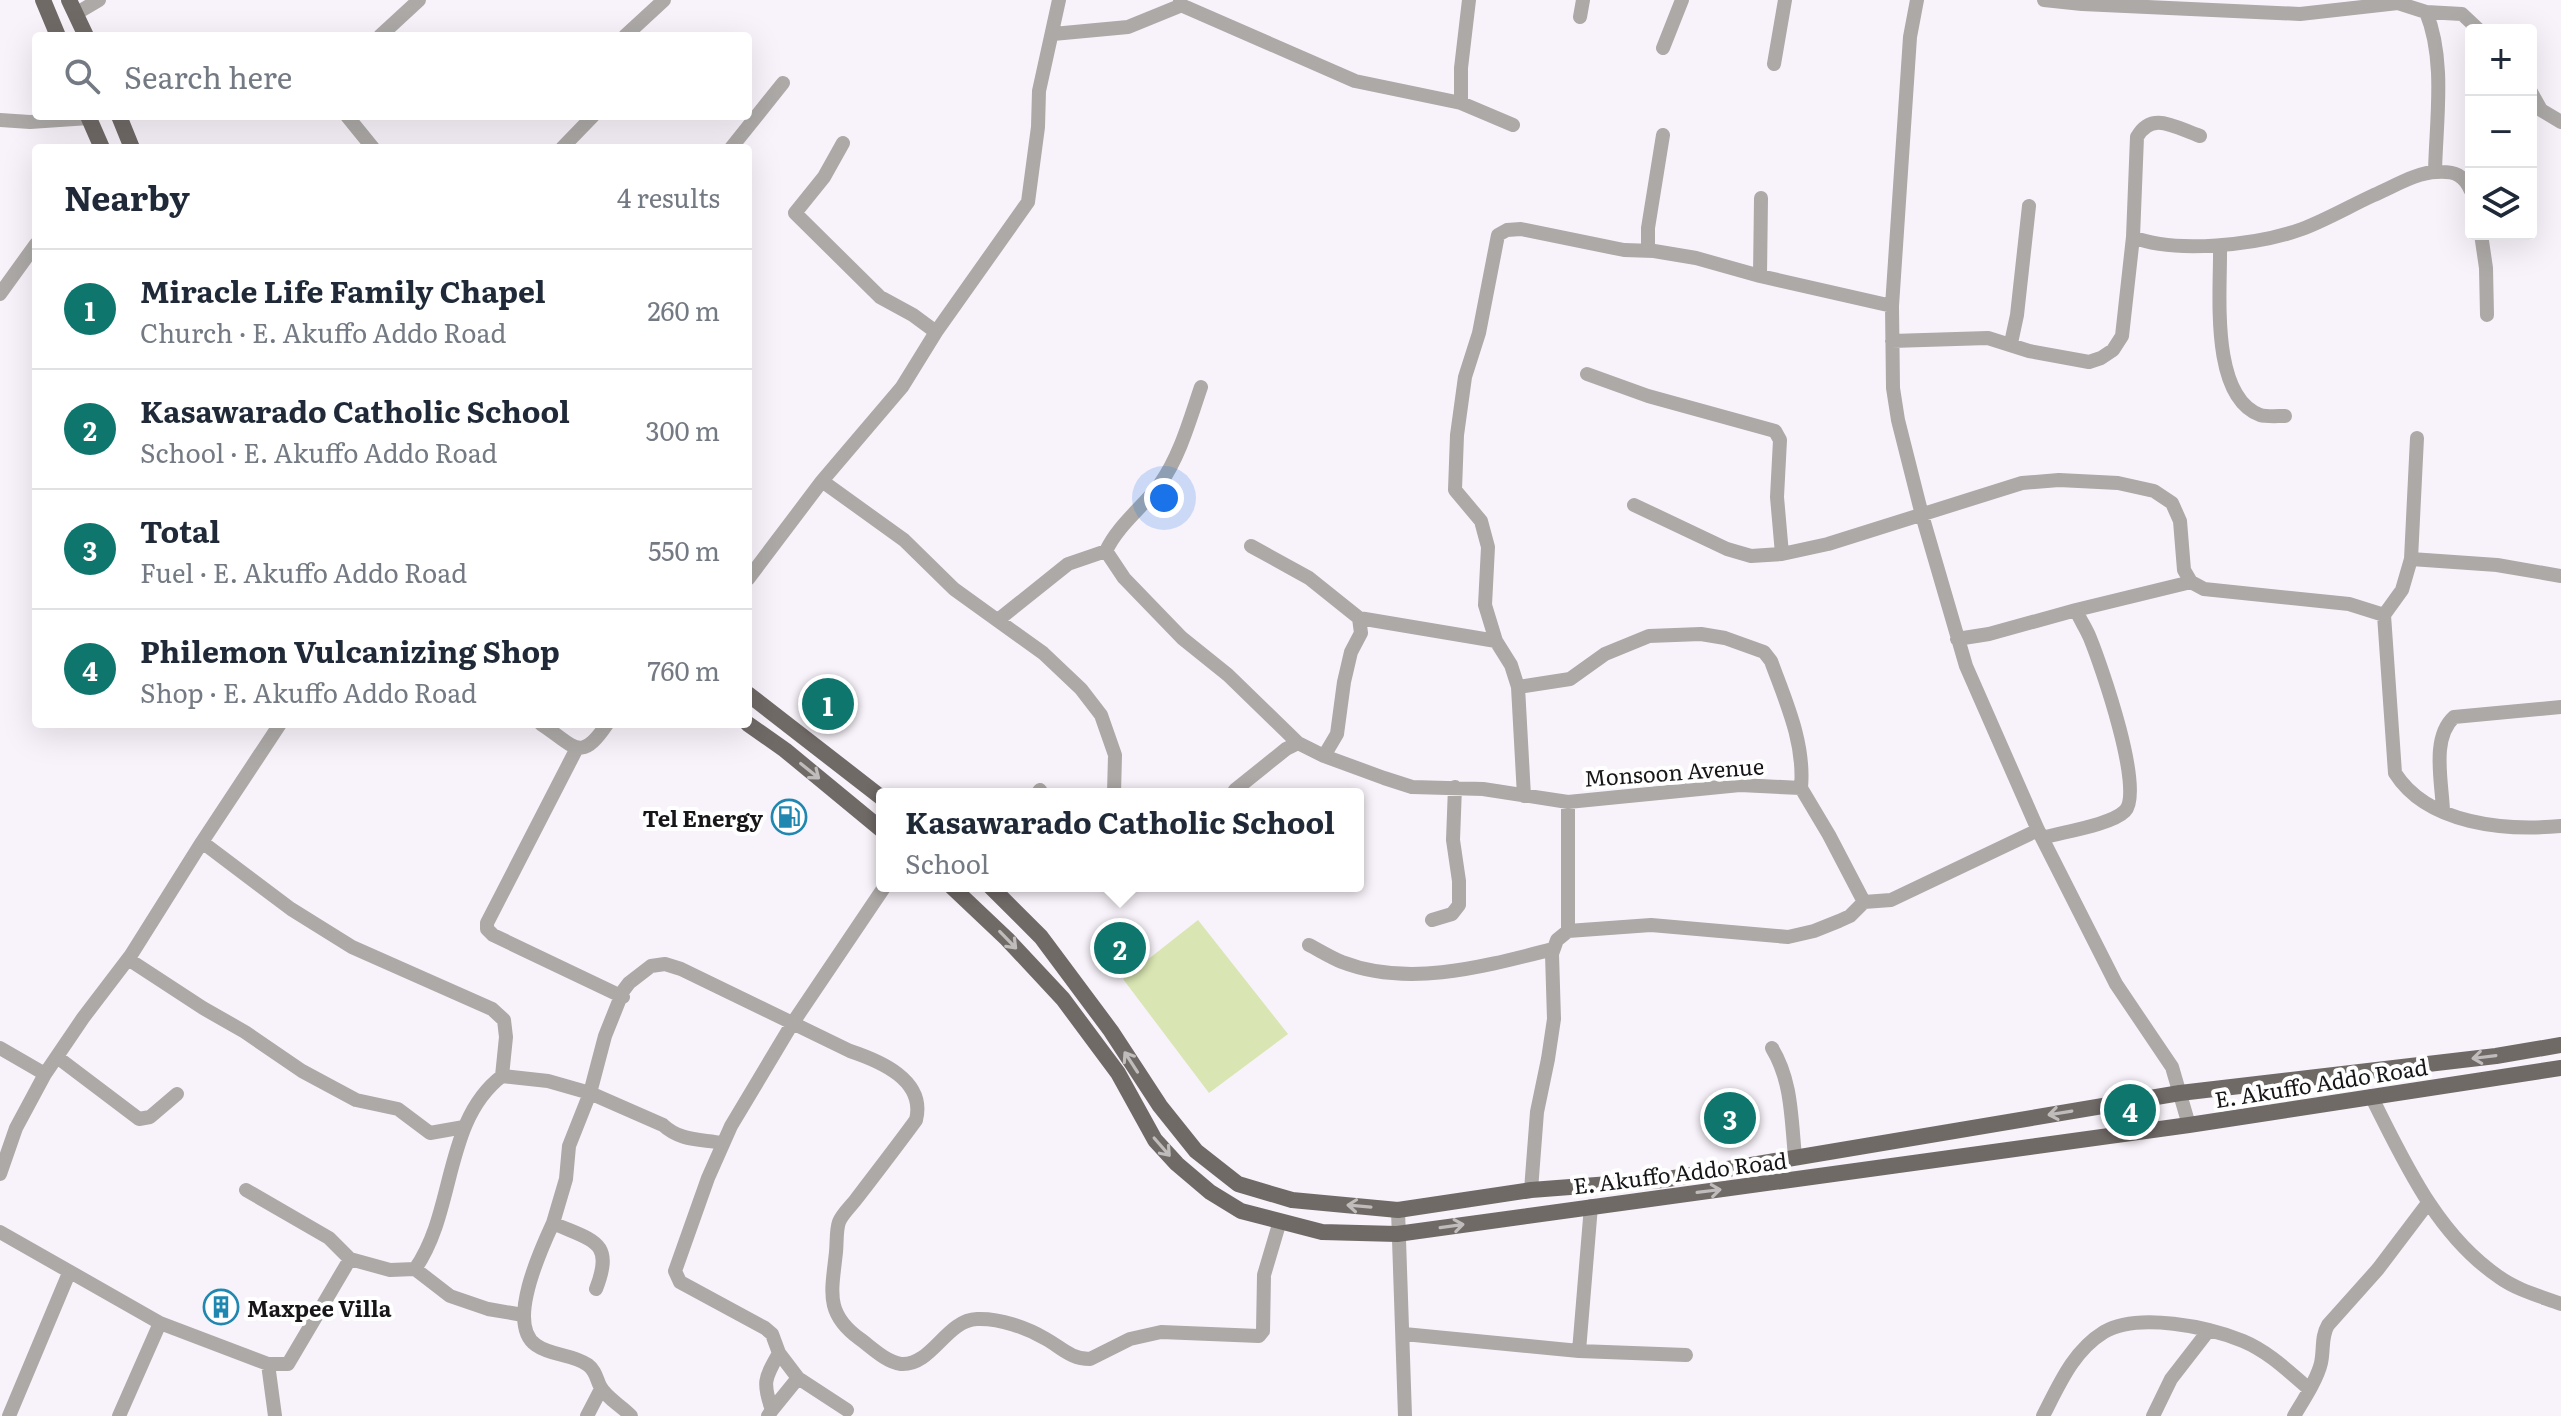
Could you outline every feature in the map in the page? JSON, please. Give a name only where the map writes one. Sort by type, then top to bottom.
[{"type":"main road","points":[[43,0],[56,32]]},
{"type":"main road","points":[[73,7],[84,32]]},
{"type":"main road","points":[[89,120],[100,144]]},
{"type":"main road","points":[[121,120],[130,144]]},
{"type":"main road","points":[[752,697],[876,793]]},
{"type":"main road","points":[[752,727],[876,825]]},
{"type":"main road","name":"E. Akuffo Addo Road","points":[[957,892],[1063,999],[1118,1073],[1155,1140],[1177,1164],[1210,1192],[1241,1211],[1322,1232],[1397,1234],[2189,1125],[2561,1068]]},
{"type":"main road","name":"E. Akuffo Addo Road","points":[[996,892],[1041,937],[1111,1031],[1160,1106],[1196,1151],[1238,1184],[1292,1200],[1398,1210],[1531,1190],[1662,1180],[2180,1093],[2561,1045]]},
{"type":"main road","points":[[2367,1071],[2371,1096]]},
{"type":"street","points":[[73,7],[99,0]]},
{"type":"street","points":[[384,32],[419,0]]},
{"type":"street","points":[[629,32],[664,0]]},
{"type":"street","points":[[752,574],[822,481],[902,387],[936,332],[1028,202],[1038,127],[1039,91],[1059,0]]},
{"type":"street","points":[[1461,103],[1461,68],[1469,0]]},
{"type":"street","points":[[1580,17],[1583,0]]},
{"type":"street","points":[[1663,48],[1682,0]]},
{"type":"street","points":[[1774,64],[1785,0]]},
{"type":"street","points":[[1917,0],[1910,37],[1892,306],[1893,388],[1898,420],[1957,639],[2040,834],[2116,984],[2172,1067],[2189,1125]]},
{"type":"street","points":[[2044,0],[2300,14],[2398,3],[2426,12],[2464,7],[2475,24]]},
{"type":"street","points":[[1053,34],[1128,27],[1181,2],[1355,81],[1461,103],[1513,125]]},
{"type":"street","points":[[2426,12],[2437,63],[2435,172]]},
{"type":"street","points":[[734,144],[783,83]]},
{"type":"street","points":[[2533,96],[2541,110],[2561,122]]},
{"type":"street","points":[[0,120],[53,120]]},
{"type":"street","points":[[350,120],[370,144]]},
{"type":"street","points":[[566,144],[589,120]]},
{"type":"street","points":[[1892,341],[1988,338],[2029,351],[2089,362],[2101,358],[2113,350],[2122,336],[2133,237],[2137,137],[2146,123],[2156,122],[2200,136]]},
{"type":"street","points":[[1648,251],[1648,228],[1663,135]]},
{"type":"street","points":[[843,143],[824,177],[795,213],[880,297],[936,332]]},
{"type":"street","points":[[2133,237],[2151,245],[2220,246],[2300,230],[2361,201],[2435,172],[2458,174],[2465,178]]},
{"type":"street","points":[[1760,276],[1761,198]]},
{"type":"street","points":[[2011,343],[2029,206]]},
{"type":"street","points":[[1524,796],[1518,687],[1511,665],[1496,641],[1485,605],[1488,547],[1481,521],[1455,490],[1454,474],[1465,377],[1479,333],[1498,235],[1507,230],[1521,229],[1624,250],[1696,258],[1892,306]]},
{"type":"street","points":[[2482,240],[2487,315]]},
{"type":"street","points":[[2220,246],[2222,347],[2228,381],[2247,407],[2261,415],[2285,416]]},
{"type":"street","points":[[0,294],[32,250]]},
{"type":"street","points":[[1587,374],[1648,396],[1775,431],[1780,440],[1777,497],[1782,554]]},
{"type":"street","points":[[998,620],[1068,564],[1106,551],[1113,537],[1163,480],[1201,387]]},
{"type":"street","points":[[2417,438],[2411,559],[2402,590],[2384,615],[2395,773],[2403,786],[2416,797],[2474,822],[2529,829],[2561,826]]},
{"type":"street","points":[[1634,505],[1727,549],[1751,556],[1782,554],[1828,544],[2022,483],[2059,480],[2118,483],[2154,491],[2172,503],[2180,521],[2184,570],[2191,582],[2204,589],[2349,604],[2384,615]]},
{"type":"street","points":[[822,481],[904,540],[954,589],[1043,653],[1081,689],[1101,715],[1115,755],[1114,788]]},
{"type":"street","points":[[1251,546],[1309,578],[1359,618],[1496,641]]},
{"type":"street","points":[[1106,551],[1124,578],[1182,638],[1228,675],[1298,743],[1324,756],[1412,787],[1483,789],[1568,802]]},
{"type":"street","points":[[2411,559],[2497,565],[2561,576]]},
{"type":"street","points":[[1957,639],[1989,634],[2191,582]]},
{"type":"street","points":[[1531,1190],[1537,1112],[1554,1019],[1551,996],[1553,949],[1557,940],[1568,931],[1651,925],[1788,937],[1814,931],[1850,916],[1864,902],[1891,900],[2040,834],[2120,815],[2128,808],[2131,795],[2116,714],[2090,638],[2076,610]]},
{"type":"street","points":[[1324,756],[1337,734],[1351,652],[1361,633],[1359,618]]},
{"type":"street","points":[[1518,687],[1570,679],[1605,654],[1649,636],[1701,634],[1725,638],[1764,652],[1771,661],[1797,735],[1803,771],[1801,788],[1864,902]]},
{"type":"street","points":[[2443,811],[2441,736],[2454,717],[2561,707]]},
{"type":"street","points":[[0,1174],[16,1128],[45,1074],[128,959],[277,728]]},
{"type":"street","points":[[547,728],[577,748],[586,749],[604,728]]},
{"type":"street","points":[[1237,788],[1298,743]]},
{"type":"street","points":[[577,748],[487,923],[487,929],[493,935],[623,997]]},
{"type":"street","name":"Monsoon Avenue","points":[[1568,931],[1568,802],[1740,785],[1801,788]]},
{"type":"street","points":[[1432,920],[1452,914],[1459,905],[1453,840],[1455,787]]},
{"type":"street","points":[[202,842],[291,909],[352,947],[492,1009],[504,1020],[506,1037],[502,1076]]},
{"type":"street","points":[[847,1410],[798,1378],[779,1353],[772,1334],[765,1328],[680,1282],[675,1271],[722,1143],[792,1024],[881,892]]},
{"type":"street","points":[[1309,945],[1343,962],[1394,973],[1443,973],[1553,949]]},
{"type":"street","points":[[128,959],[302,1071],[356,1100],[398,1109],[430,1133],[464,1127]]},
{"type":"street","points":[[631,1416],[601,1389],[595,1372],[586,1363],[537,1346],[529,1338],[523,1315],[537,1260],[553,1223],[566,1179],[569,1146],[590,1093],[605,1036],[629,983],[651,966],[665,964],[681,969],[792,1024],[878,1060],[912,1088],[916,1120],[839,1222],[831,1292],[833,1309],[839,1320],[890,1361],[903,1364],[912,1362],[965,1320],[979,1318],[1002,1321],[1038,1335],[1066,1354],[1082,1359],[1090,1359],[1130,1339],[1161,1332],[1259,1336],[1263,1331],[1264,1275],[1280,1221]]},
{"type":"street","points":[[0,1048],[45,1074]]},
{"type":"street","points":[[1772,1048],[1780,1061],[1789,1090],[1795,1156]]},
{"type":"street","points":[[57,1057],[139,1119],[150,1117],[177,1094]]},
{"type":"street","points":[[415,1269],[428,1252],[438,1224],[464,1127],[486,1088],[502,1076],[548,1081],[590,1093],[663,1125],[683,1138],[722,1143]]},
{"type":"street","points":[[2371,1096],[2428,1203],[2471,1253],[2497,1276],[2561,1304]]},
{"type":"street","points":[[246,1190],[329,1238],[350,1259],[390,1270],[415,1269],[450,1296],[488,1309],[523,1315]]},
{"type":"street","points":[[2294,1416],[2322,1362],[2323,1333],[2328,1325],[2378,1269],[2428,1203]]},
{"type":"street","points":[[1579,1351],[1591,1206]]},
{"type":"street","points":[[1398,1210],[1405,1416]]},
{"type":"street","points":[[553,1223],[594,1242],[600,1248],[605,1262],[596,1289]]},
{"type":"street","points":[[0,1232],[160,1323],[268,1364],[288,1364],[350,1259]]},
{"type":"street","points":[[9,1416],[69,1273]]},
{"type":"street","points":[[119,1416],[160,1323]]},
{"type":"street","points":[[2043,1416],[2070,1365],[2106,1331],[2136,1323],[2166,1323],[2209,1330],[2245,1342],[2274,1359],[2308,1388]]},
{"type":"street","points":[[2153,1416],[2171,1379],[2209,1330]]},
{"type":"street","points":[[1404,1334],[1579,1351],[1686,1355]]},
{"type":"street","points":[[770,1413],[766,1375],[779,1353]]},
{"type":"street","points":[[268,1364],[275,1416]]},
{"type":"street","points":[[770,1413],[798,1378]]},
{"type":"street","points":[[587,1416],[601,1389]]},
{"type":"green space","points":[[1198,920],[1288,1034],[1209,1093],[1123,979]]},
{"type":"place","name":"Miracle Life Family Chapel","points":[[828,704]]},
{"type":"place","name":"Tel Energy","points":[[789,817]]},
{"type":"place","name":"Kasawarado Catholic School","points":[[1120,948]]},
{"type":"place","name":"Philemon Vulcanizing Shop","points":[[2130,1110]]},
{"type":"place","name":"Total","points":[[1730,1118]]},
{"type":"place","name":"Maxpee Villa","points":[[221,1307]]}]
